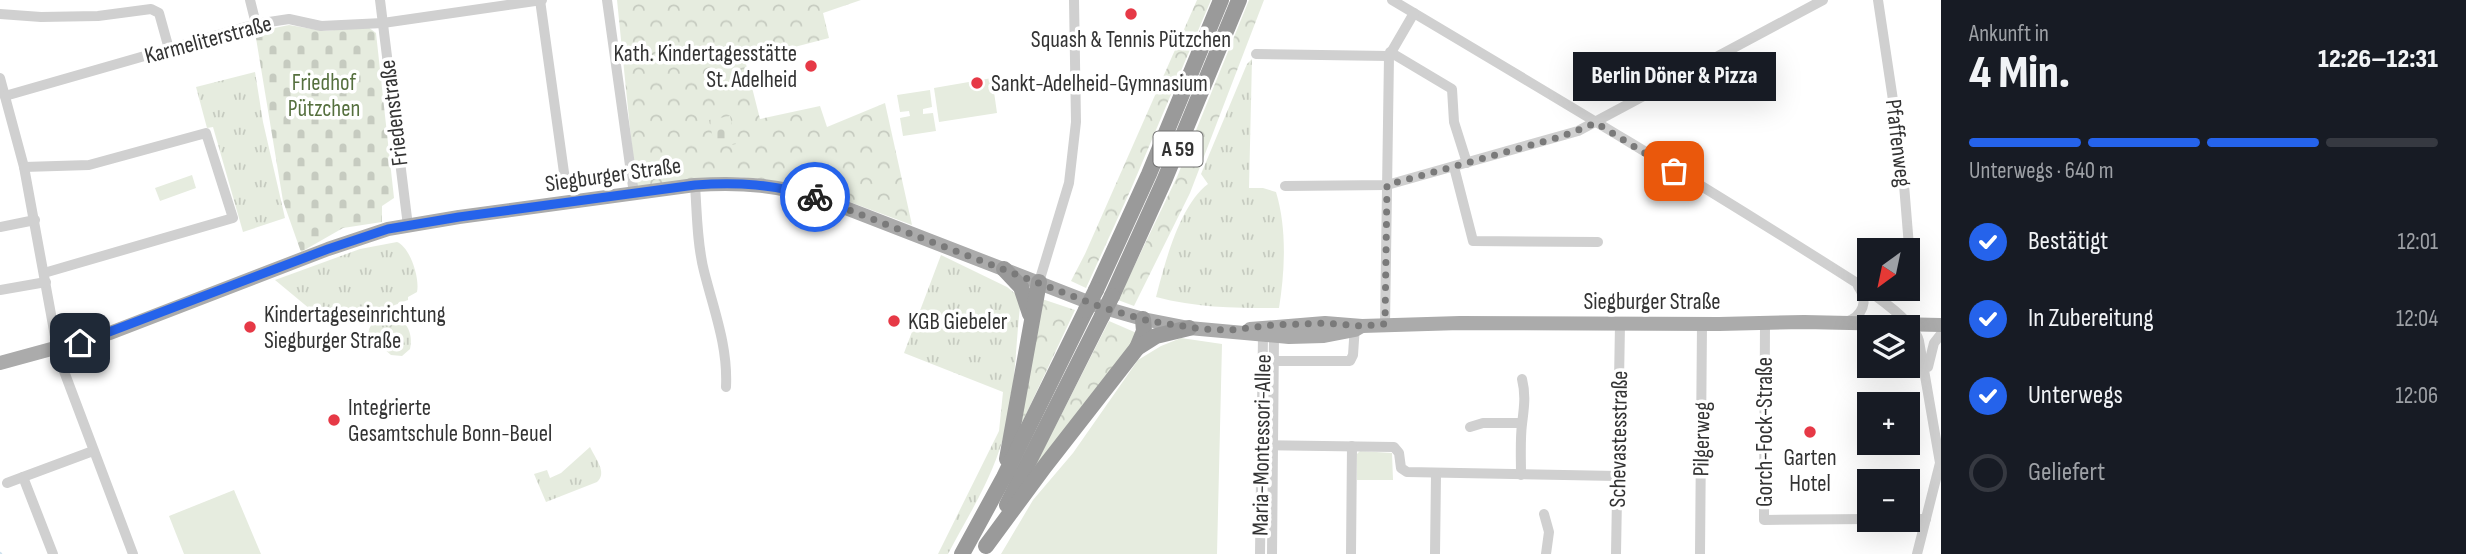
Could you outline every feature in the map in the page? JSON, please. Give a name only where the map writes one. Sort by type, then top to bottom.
[{"type":"highway","name":"A 59","points":[[1104,293],[1149,174],[1221,0]]},
{"type":"highway","name":"A 59","points":[[984,550],[1094,313],[1164,181],[1239,0]]},
{"type":"highway","points":[[1004,269],[1021,287],[1031,320]]},
{"type":"highway","points":[[1004,477],[1039,282]]},
{"type":"highway","name":"A 59","points":[[962,554],[1094,313]]},
{"type":"highway","points":[[984,550],[1137,348],[1144,331],[1143,319]]},
{"type":"highway","points":[[1137,348],[1156,336],[1189,328]]},
{"type":"main road","name":"Siegburger Straße","points":[[0,363],[110,333],[328,249],[388,229],[695,185],[749,183],[807,194],[1101,307],[1189,328],[1270,332],[1306,338],[1385,324],[1857,324]]},
{"type":"main road","name":"Siegburger Straße","points":[[1920,324],[1941,325]]},
{"type":"street","points":[[250,0],[256,24]]},
{"type":"street","name":"Friedenstraße","points":[[380,0],[408,226]]},
{"type":"street","name":"Karmeliterstraße","points":[[5,96],[256,24],[289,19],[321,26],[383,23],[540,0],[566,187],[584,184]]},
{"type":"street","points":[[607,0],[634,194]]},
{"type":"street","points":[[1039,282],[1069,183],[1076,122],[1074,0]]},
{"type":"street","points":[[1392,0],[1857,284]]},
{"type":"street","points":[[1285,186],[1387,185],[1560,137],[1596,123],[1823,0]]},
{"type":"street","name":"Pfaffenweg","points":[[1878,0],[1902,160],[1909,238]]},
{"type":"street","points":[[0,14],[41,17],[98,16],[151,9],[159,13],[169,48]]},
{"type":"street","points":[[1385,324],[1389,54],[1414,13]]},
{"type":"street","points":[[1256,54],[1389,54],[1452,89],[1454,122],[1467,163]]},
{"type":"street","points":[[0,78],[24,167],[59,358],[133,554]]},
{"type":"street","points":[[0,290],[233,218],[206,133],[89,165],[24,167]]},
{"type":"street","points":[[1454,167],[1473,241],[1598,242]]},
{"type":"street","points":[[695,185],[703,269],[719,319],[724,346],[726,387]]},
{"type":"street","points":[[0,227],[34,220]]},
{"type":"street","points":[[1841,324],[1855,319],[1862,311],[1865,301]]},
{"type":"street","points":[[1879,301],[1897,315]]},
{"type":"street","name":"Gorch-Fock-Straße","points":[[1765,323],[1764,520],[1857,519]]},
{"type":"street","name":"Schevastesstraße","points":[[1616,554],[1620,324]]},
{"type":"street","name":"Pilgerweg","points":[[1700,554],[1702,324]]},
{"type":"street","points":[[1268,361],[1350,361],[1357,327]]},
{"type":"street","name":"Maria-Montessori-Allee","points":[[1260,554],[1270,332]]},
{"type":"street","points":[[1926,373],[1934,343],[1941,334]]},
{"type":"street","points":[[1917,554],[1940,463],[1920,343]]},
{"type":"street","points":[[1521,475],[1522,423],[1525,413],[1522,379]]},
{"type":"street","points":[[1470,427],[1483,423],[1522,423]]},
{"type":"street","points":[[1267,445],[1394,447],[1399,453],[1401,468],[1407,472],[1617,476]]},
{"type":"street","name":"Maria-Montessori-Allee","points":[[1267,445],[1272,554]]},
{"type":"street","points":[[1351,554],[1352,446]]},
{"type":"street","points":[[7,483],[93,451]]},
{"type":"street","points":[[1434,554],[1436,474]]},
{"type":"street","points":[[23,477],[53,554]]},
{"type":"street","points":[[1544,514],[1549,532],[1546,554]]},
{"type":"street","points":[[1920,519],[1926,519]]},
{"type":"green space","points":[[617,0],[861,0],[823,13],[829,38],[745,60],[760,119],[820,106],[827,127],[885,103],[912,225],[820,191],[781,182],[741,177],[636,188]]},
{"type":"green space","points":[[1197,0],[1211,0],[1086,288],[1071,281]]},
{"type":"green space","points":[[1249,0],[1264,0],[1190,193],[1134,306],[1118,300],[1177,177]]},
{"type":"green space","name":"Friedhof Pützchen","points":[[289,25],[324,31],[368,27],[376,33],[394,198],[382,206],[382,222],[343,228],[301,252],[283,201],[255,32]]},
{"type":"green space","points":[[1252,59],[1249,188],[1276,192],[1280,206],[1284,250],[1279,308],[1202,305],[1156,297],[1174,236],[1189,206],[1208,184],[1201,174],[1247,64]]},
{"type":"green space","points":[[255,72],[263,122],[285,218],[243,232],[213,127],[207,128],[196,87]]},
{"type":"green space","points":[[992,78],[997,113],[939,122],[934,88]]},
{"type":"green space","points":[[930,90],[932,107],[923,109],[923,114],[933,113],[936,131],[903,136],[900,118],[910,116],[909,111],[900,112],[897,95]]},
{"type":"green space","points":[[730,116],[736,144],[715,148],[709,120]]},
{"type":"green space","points":[[192,175],[196,188],[160,201],[155,188]]},
{"type":"green space","points":[[397,242],[406,250],[413,264],[417,292],[408,297],[408,300],[366,316],[353,314],[322,319],[275,280],[360,249]]},
{"type":"green space","points":[[941,255],[1007,287],[1021,298],[1007,425],[985,486],[948,554],[938,554],[999,431],[1003,392],[904,353]]},
{"type":"green space","points":[[1042,299],[1075,310],[1013,442]]},
{"type":"green space","points":[[388,316],[399,318],[409,331],[410,349],[402,356],[391,355],[369,336],[371,325]]},
{"type":"green space","points":[[1109,321],[1139,334],[1031,474]]},
{"type":"green space","points":[[1181,338],[1222,344],[1217,554],[1001,554],[1033,500],[1073,453],[1138,360]]},
{"type":"green space","points":[[590,447],[601,470],[597,482],[546,502],[534,474],[547,470],[550,478],[561,473]]},
{"type":"green space","points":[[1360,451],[1392,453],[1393,480],[1357,480],[1357,454]]},
{"type":"green space","points":[[234,490],[261,554],[184,554],[169,516]]},
{"type":"way so far","points":[[815,197],[1116,312],[1189,328],[1231,330],[1273,325],[1385,324],[1387,185],[1560,137],[1596,123],[1674,171]]},
{"type":"place","name":"Squash & Tennis Pützchen","points":[[1131,14]]},
{"type":"place","name":"Kath. Kindertagesstätte St. Adelheid","points":[[811,66]]},
{"type":"place","name":"Sankt-Adelheid-Gymnasium","points":[[977,83]]},
{"type":"place","name":"Berlin Döner & Pizza","points":[[1674,171]]},
{"type":"place","name":"KGB Giebeler","points":[[894,321]]},
{"type":"place","name":"Kindertageseinrichtung Siegburger Straße","points":[[250,327]]},
{"type":"place","name":"Integrierte Gesamtschule Bonn-Beuel","points":[[334,420]]},
{"type":"place","name":"Garten Hotel","points":[[1810,432]]},
{"type":"route","points":[[80,343],[388,229],[695,185],[761,184],[815,197]]}]
